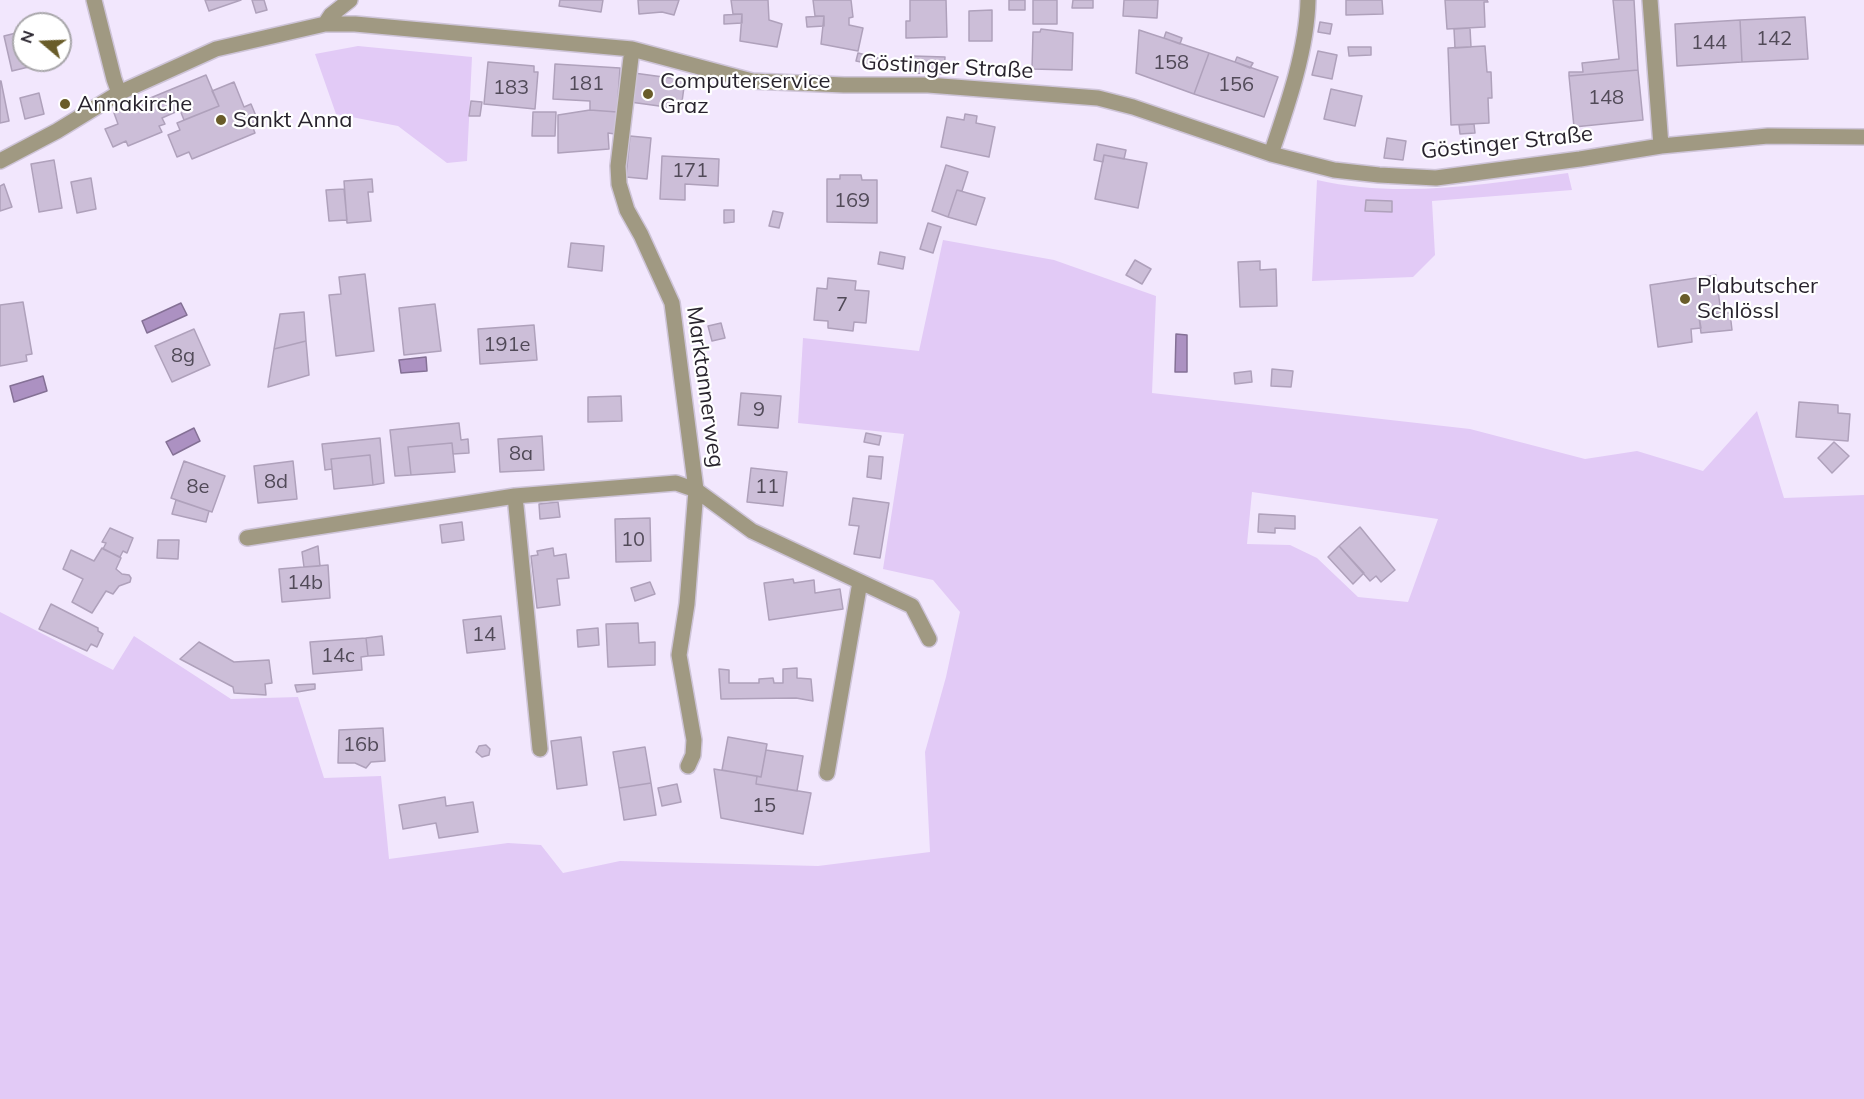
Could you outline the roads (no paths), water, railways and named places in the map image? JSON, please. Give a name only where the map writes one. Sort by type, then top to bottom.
[{"type":"street","points":[[94,0],[119,93]]},
{"type":"street","points":[[325,24],[331,15],[350,0]]},
{"type":"street","points":[[1271,154],[1286,111],[1301,52],[1308,0]]},
{"type":"street","points":[[1650,0],[1662,146]]},
{"type":"street","name":"Göstinger Straße","points":[[0,161],[57,131],[119,93],[216,49],[325,24],[355,24],[632,50],[752,81],[844,85],[928,85],[1098,98],[1133,107],[1271,154],[1334,170],[1436,178],[1662,146],[1768,136],[1864,137]]},
{"type":"street","name":"Marktannerweg","points":[[632,50],[618,166],[619,184],[627,210],[646,245],[672,303],[696,490],[687,604],[679,655],[694,740],[693,755],[688,766]]},
{"type":"street","name":"Marktannerweg","points":[[247,538],[515,496],[676,483],[696,490],[752,531],[912,606],[929,639]]},
{"type":"street","points":[[515,496],[540,749]]},
{"type":"street","points":[[827,773],[860,582]]},
{"type":"place","name":"Computerservice Graz","points":[[648,94]]},
{"type":"place","name":"Annakirche","points":[[65,104]]},
{"type":"place","name":"Sankt Anna","points":[[221,120]]},
{"type":"place","name":"Plabutscher Schlössl","points":[[1685,299]]}]
